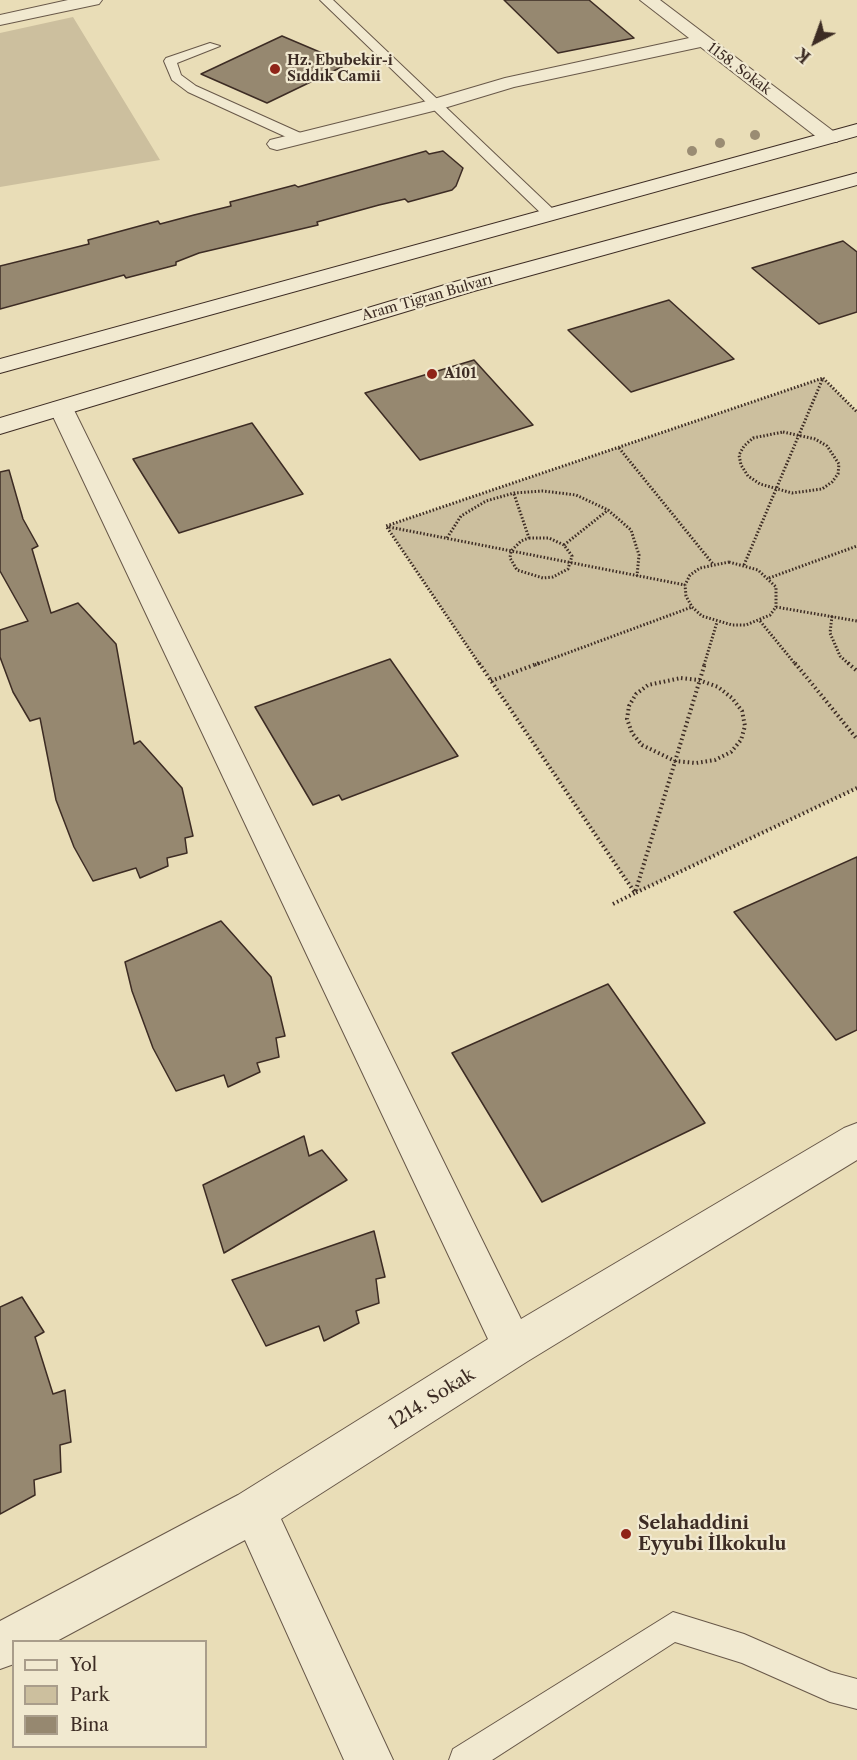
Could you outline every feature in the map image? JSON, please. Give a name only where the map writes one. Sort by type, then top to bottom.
[{"type":"street","points":[[0,20],[93,0]]},
{"type":"street","name":"1158. Sokak","points":[[649,0],[830,138]]},
{"type":"street","points":[[277,144],[434,105],[458,96],[512,82],[703,41]]},
{"type":"street","points":[[0,366],[857,130]]},
{"type":"street","name":"Aram Tigran Bulvarı","points":[[0,426],[466,286],[856,180]]},
{"type":"street","points":[[61,408],[513,1347]]},
{"type":"street","name":"1214. Sokak","points":[[0,1646],[254,1511],[513,1347],[857,1140]]},
{"type":"street","points":[[254,1511],[369,1760]]},
{"type":"lane","points":[[326,0],[551,215]]},
{"type":"lane","points":[[214,46],[170,62],[176,77],[201,94],[300,138]]},
{"type":"lane","points":[[464,1760],[673,1627],[744,1649],[831,1687],[857,1694]]},
{"type":"path","points":[[823,378],[857,412]]},
{"type":"path","points":[[744,565],[823,378]]},
{"type":"path","points":[[386,526],[823,378]]},
{"type":"path","points":[[783,432],[800,434],[814,438],[835,454],[839,464],[838,474],[822,489],[792,493],[776,490],[748,476],[741,465],[740,455],[744,446],[753,438],[783,432]]},
{"type":"path","points":[[619,448],[713,564]]},
{"type":"path","points":[[447,538],[461,516],[486,501],[514,494],[543,491],[576,495],[608,510],[631,530],[639,555],[637,576]]},
{"type":"path","points":[[514,494],[530,538]]},
{"type":"path","points":[[564,545],[608,510]]},
{"type":"path","points":[[386,526],[685,585]]},
{"type":"path","points":[[386,526],[635,893]]},
{"type":"path","points":[[530,538],[549,538],[564,545],[570,550],[571,563],[568,569],[553,577],[534,577],[517,570],[510,558],[511,551],[521,541],[530,538]]},
{"type":"path","points":[[769,578],[857,546]]},
{"type":"path","points":[[713,564],[744,565],[769,578],[776,587],[778,597],[776,606],[770,615],[746,625],[717,622],[702,616],[692,607],[686,596],[685,585],[690,576],[700,568],[713,564]]},
{"type":"path","points":[[776,606],[857,621]]},
{"type":"path","points":[[491,681],[692,607]]},
{"type":"path","points":[[832,616],[831,633],[840,656],[857,671]]},
{"type":"path","points":[[760,621],[857,739]]},
{"type":"path","points":[[635,893],[717,622]]},
{"type":"path","points":[[681,678],[699,680],[717,687],[732,698],[742,711],[745,726],[741,740],[731,752],[715,760],[696,763],[675,761],[642,745],[632,733],[627,719],[629,706],[636,694],[648,685],[681,678]]},
{"type":"path","points":[[613,904],[857,788]]},
{"type":"green space","points":[[73,17],[160,160],[0,187],[0,33]]},
{"type":"green space","points":[[823,378],[857,412],[857,788],[635,893],[386,526]]},
{"type":"building","points":[[504,0],[589,0],[634,38],[558,53]]},
{"type":"building","name":"Hz. Ebubekir-i Sıddık Camii","points":[[282,36],[348,64],[267,103],[201,74]]},
{"type":"building","points":[[426,151],[429,154],[443,151],[463,168],[452,190],[408,202],[405,199],[379,205],[317,222],[318,225],[199,253],[176,262],[176,265],[126,278],[124,275],[0,309],[0,266],[89,244],[88,240],[158,221],[160,224],[231,206],[230,202],[295,185],[298,187]]},
{"type":"building","points":[[843,241],[857,252],[857,312],[819,324],[752,268]]},
{"type":"building","points":[[669,300],[734,359],[631,392],[568,330]]},
{"type":"building","points":[[474,360],[533,425],[420,460],[365,393]]},
{"type":"building","points":[[252,423],[303,494],[179,533],[133,459]]},
{"type":"building","points":[[9,470],[23,519],[38,546],[32,549],[51,613],[78,603],[116,644],[134,744],[140,741],[182,788],[193,836],[185,838],[187,853],[167,858],[168,866],[140,878],[136,868],[93,881],[74,847],[56,800],[40,718],[30,721],[13,692],[0,657],[0,630],[28,621],[0,571],[0,472]]},
{"type":"building","points":[[390,659],[458,756],[342,800],[339,795],[313,805],[255,707]]},
{"type":"building","points":[[857,857],[857,1030],[836,1040],[734,912]]},
{"type":"building","points":[[221,921],[271,977],[285,1036],[276,1038],[279,1057],[257,1063],[260,1072],[228,1087],[224,1075],[176,1091],[153,1048],[132,991],[125,962]]},
{"type":"building","points":[[608,984],[705,1123],[542,1202],[452,1053]]},
{"type":"building","points":[[304,1136],[309,1156],[322,1150],[347,1180],[224,1253],[203,1185]]},
{"type":"building","points":[[374,1231],[385,1277],[376,1279],[379,1303],[356,1311],[359,1323],[324,1341],[319,1326],[266,1346],[232,1280]]},
{"type":"building","points":[[22,1297],[44,1332],[35,1337],[53,1394],[65,1390],[71,1442],[60,1445],[61,1472],[34,1480],[35,1495],[0,1514],[0,1307]]},
{"type":"place","name":"Hz. Ebubekir-i Sıddık Camii","points":[[275,69]]},
{"type":"place","name":"A101","points":[[432,374]]},
{"type":"place","name":"Selahaddini Eyyubi İlkokulu","points":[[626,1534]]}]
